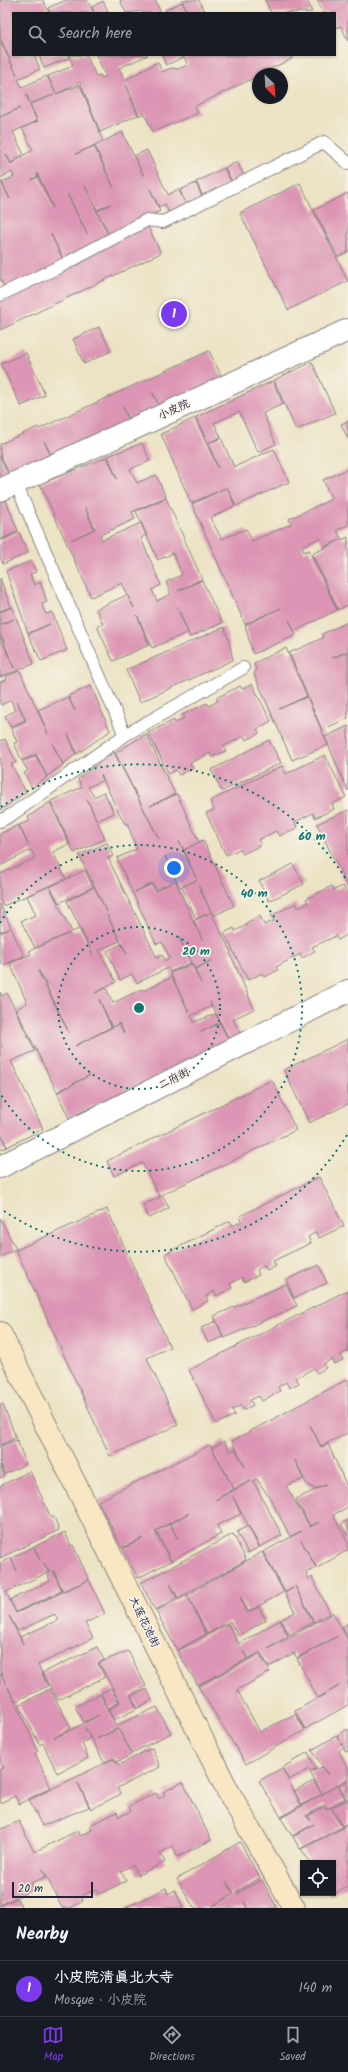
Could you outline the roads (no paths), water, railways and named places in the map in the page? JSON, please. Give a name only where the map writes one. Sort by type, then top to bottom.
[{"type":"street","name":"小皮院","points":[[5,486],[348,330]]},
{"type":"street","name":"二府街","points":[[0,1167],[348,991]]},
{"type":"street","name":"大莲花池街","points":[[0,1333],[228,1791],[294,1908]]},
{"type":"lane","points":[[0,295],[67,263],[148,220],[163,222],[324,142],[348,163]]},
{"type":"lane","points":[[5,486],[125,735]]},
{"type":"lane","points":[[0,821],[11,815],[125,735],[243,668]]},
{"type":"place","name":"小皮院清真北大寺","points":[[174,314]]}]
